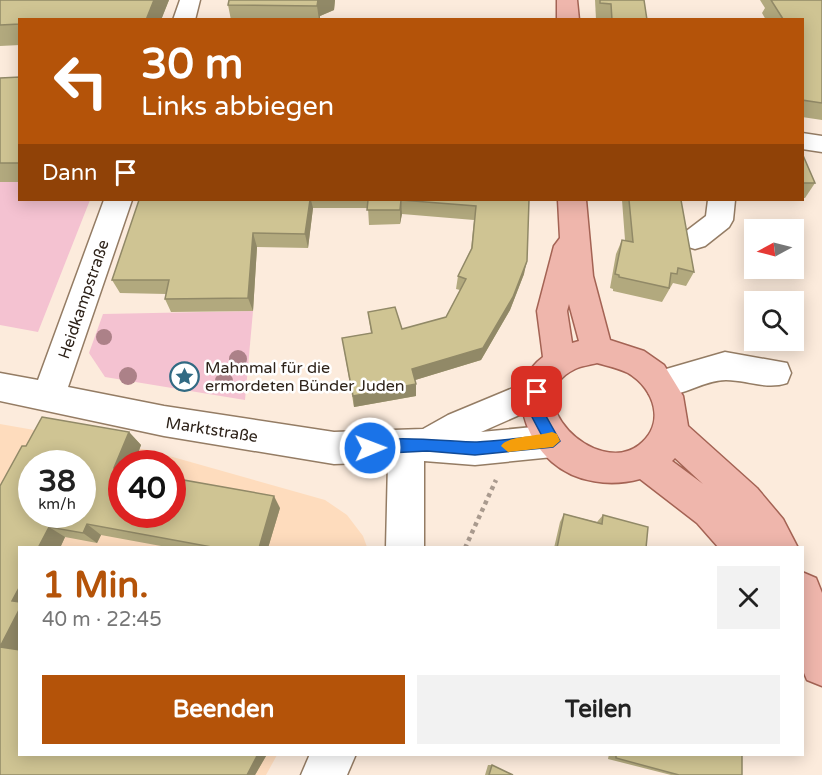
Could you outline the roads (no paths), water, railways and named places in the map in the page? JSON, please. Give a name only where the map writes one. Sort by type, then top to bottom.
[{"type":"main road","points":[[567,0],[568,18]]},
{"type":"main road","points":[[572,201],[572,230],[584,309],[597,351]]},
{"type":"main road","points":[[559,360],[552,311],[572,230]]},
{"type":"main road","points":[[597,351],[621,355],[644,367],[661,384],[672,408],[671,432],[662,449],[645,462],[613,469],[580,461],[553,441],[539,417],[537,392],[544,373],[559,360],[577,352],[597,351]]},
{"type":"main road","points":[[671,432],[714,471],[770,531],[778,546]]},
{"type":"main road","points":[[645,462],[710,510],[743,546]]},
{"type":"main road","points":[[804,601],[814,647]]},
{"type":"street","points":[[185,18],[190,0]]},
{"type":"street","points":[[804,141],[822,144]]},
{"type":"street","name":"Heidkampstraße","points":[[48,398],[118,201]]},
{"type":"street","points":[[695,239],[719,220],[722,201]]},
{"type":"street","points":[[661,384],[725,366],[775,373]]},
{"type":"street","name":"Marktstraße","points":[[0,387],[164,421],[334,448],[416,446],[475,449],[553,441]]},
{"type":"street","name":"Marktstraße","points":[[416,446],[537,392]]},
{"type":"street","points":[[405,546],[416,446]]},
{"type":"street","points":[[324,775],[333,756]]},
{"type":"place","name":"Mahnmal für die ermordeten Bünder Juden","points":[[184,376]]}]
